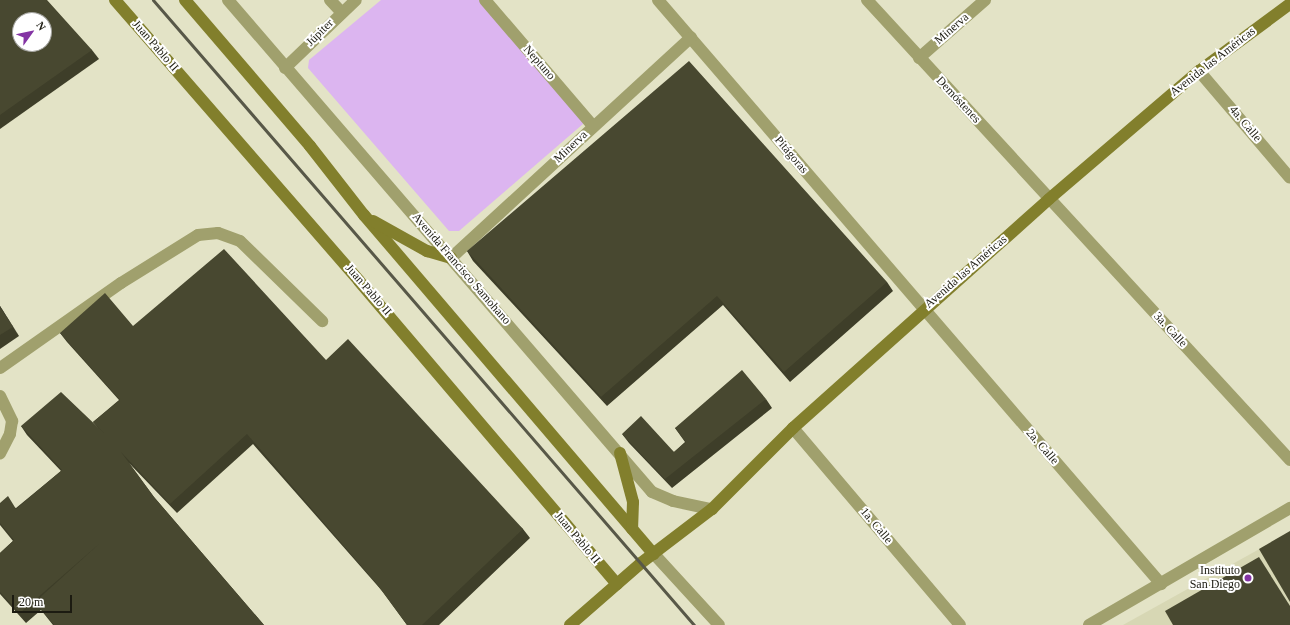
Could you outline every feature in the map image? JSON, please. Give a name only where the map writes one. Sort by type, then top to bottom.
[{"type":"main road","name":"Juan Pablo II","points":[[115,0],[360,280],[617,584]]},
{"type":"main road","points":[[185,0],[310,146],[364,215],[654,554],[570,625]]},
{"type":"main road","name":"Avenida las Américas","points":[[654,554],[712,509],[793,428],[924,310],[1199,70],[1290,4]]},
{"type":"main road","points":[[364,215],[427,251],[451,258]]},
{"type":"main road","points":[[620,454],[633,502],[632,529]]},
{"type":"street","name":"Avenida Francisco Samohano","points":[[228,0],[285,68],[652,492],[673,501],[712,509]]},
{"type":"street","points":[[330,0],[341,12]]},
{"type":"street","name":"Júpiter","points":[[285,68],[341,12],[356,0]]},
{"type":"street","name":"Neptuno","points":[[485,0],[593,126]]},
{"type":"street","name":"Pitágoras","points":[[658,0],[924,310]]},
{"type":"street","name":"Demóstenes","points":[[867,0],[1050,199]]},
{"type":"street","name":"Minerva","points":[[919,58],[985,0]]},
{"type":"street","name":"Minerva","points":[[451,258],[691,37]]},
{"type":"street","name":"4a. Calle","points":[[1199,70],[1290,178]]},
{"type":"street","name":"3a. Calle","points":[[1050,199],[1290,460]]},
{"type":"street","points":[[0,368],[121,283],[198,235],[218,233],[240,241],[322,321]]},
{"type":"street","name":"2a. Calle","points":[[924,310],[1161,584]]},
{"type":"street","points":[[0,396],[12,421],[10,434],[0,454]]},
{"type":"street","name":"1a. Calle","points":[[793,428],[960,625]]},
{"type":"street","points":[[1089,625],[1290,508]]},
{"type":"street","points":[[654,554],[719,625]]},
{"type":"shaded area","points":[[381,0],[479,0],[582,115],[583,124],[459,231],[449,231],[308,68],[309,60]]},
{"type":"shaded area","name":"Instituto San Diego","points":[[1290,532],[1290,625],[1123,625]]},
{"type":"building","points":[[0,0],[47,0],[92,50],[0,115]]},
{"type":"building","points":[[689,61],[887,282],[784,372],[717,296],[601,397],[467,251]]},
{"type":"building","points":[[224,249],[326,360],[348,339],[523,529],[422,625],[407,625],[376,583],[247,434],[170,504],[121,452],[154,497],[264,625],[54,625],[35,602],[99,544],[20,613],[0,592],[0,553],[14,540],[0,523],[0,503],[8,496],[16,509],[62,470],[21,426],[61,392],[105,434],[93,422],[120,400],[60,333],[105,293],[133,326]]},
{"type":"building","points":[[0,307],[13,327],[0,335]]},
{"type":"building","points":[[742,370],[766,399],[665,479],[622,434],[641,416],[674,452],[686,442],[675,428]]},
{"type":"building","points":[[1290,531],[1290,602],[1259,549]]},
{"type":"building","name":"Instituto San Diego","points":[[1259,557],[1290,606],[1290,625],[1173,625],[1165,611]]},
{"type":"railway","points":[[153,0],[694,625]]},
{"type":"place","name":"Instituto San Diego","points":[[1248,578]]}]
